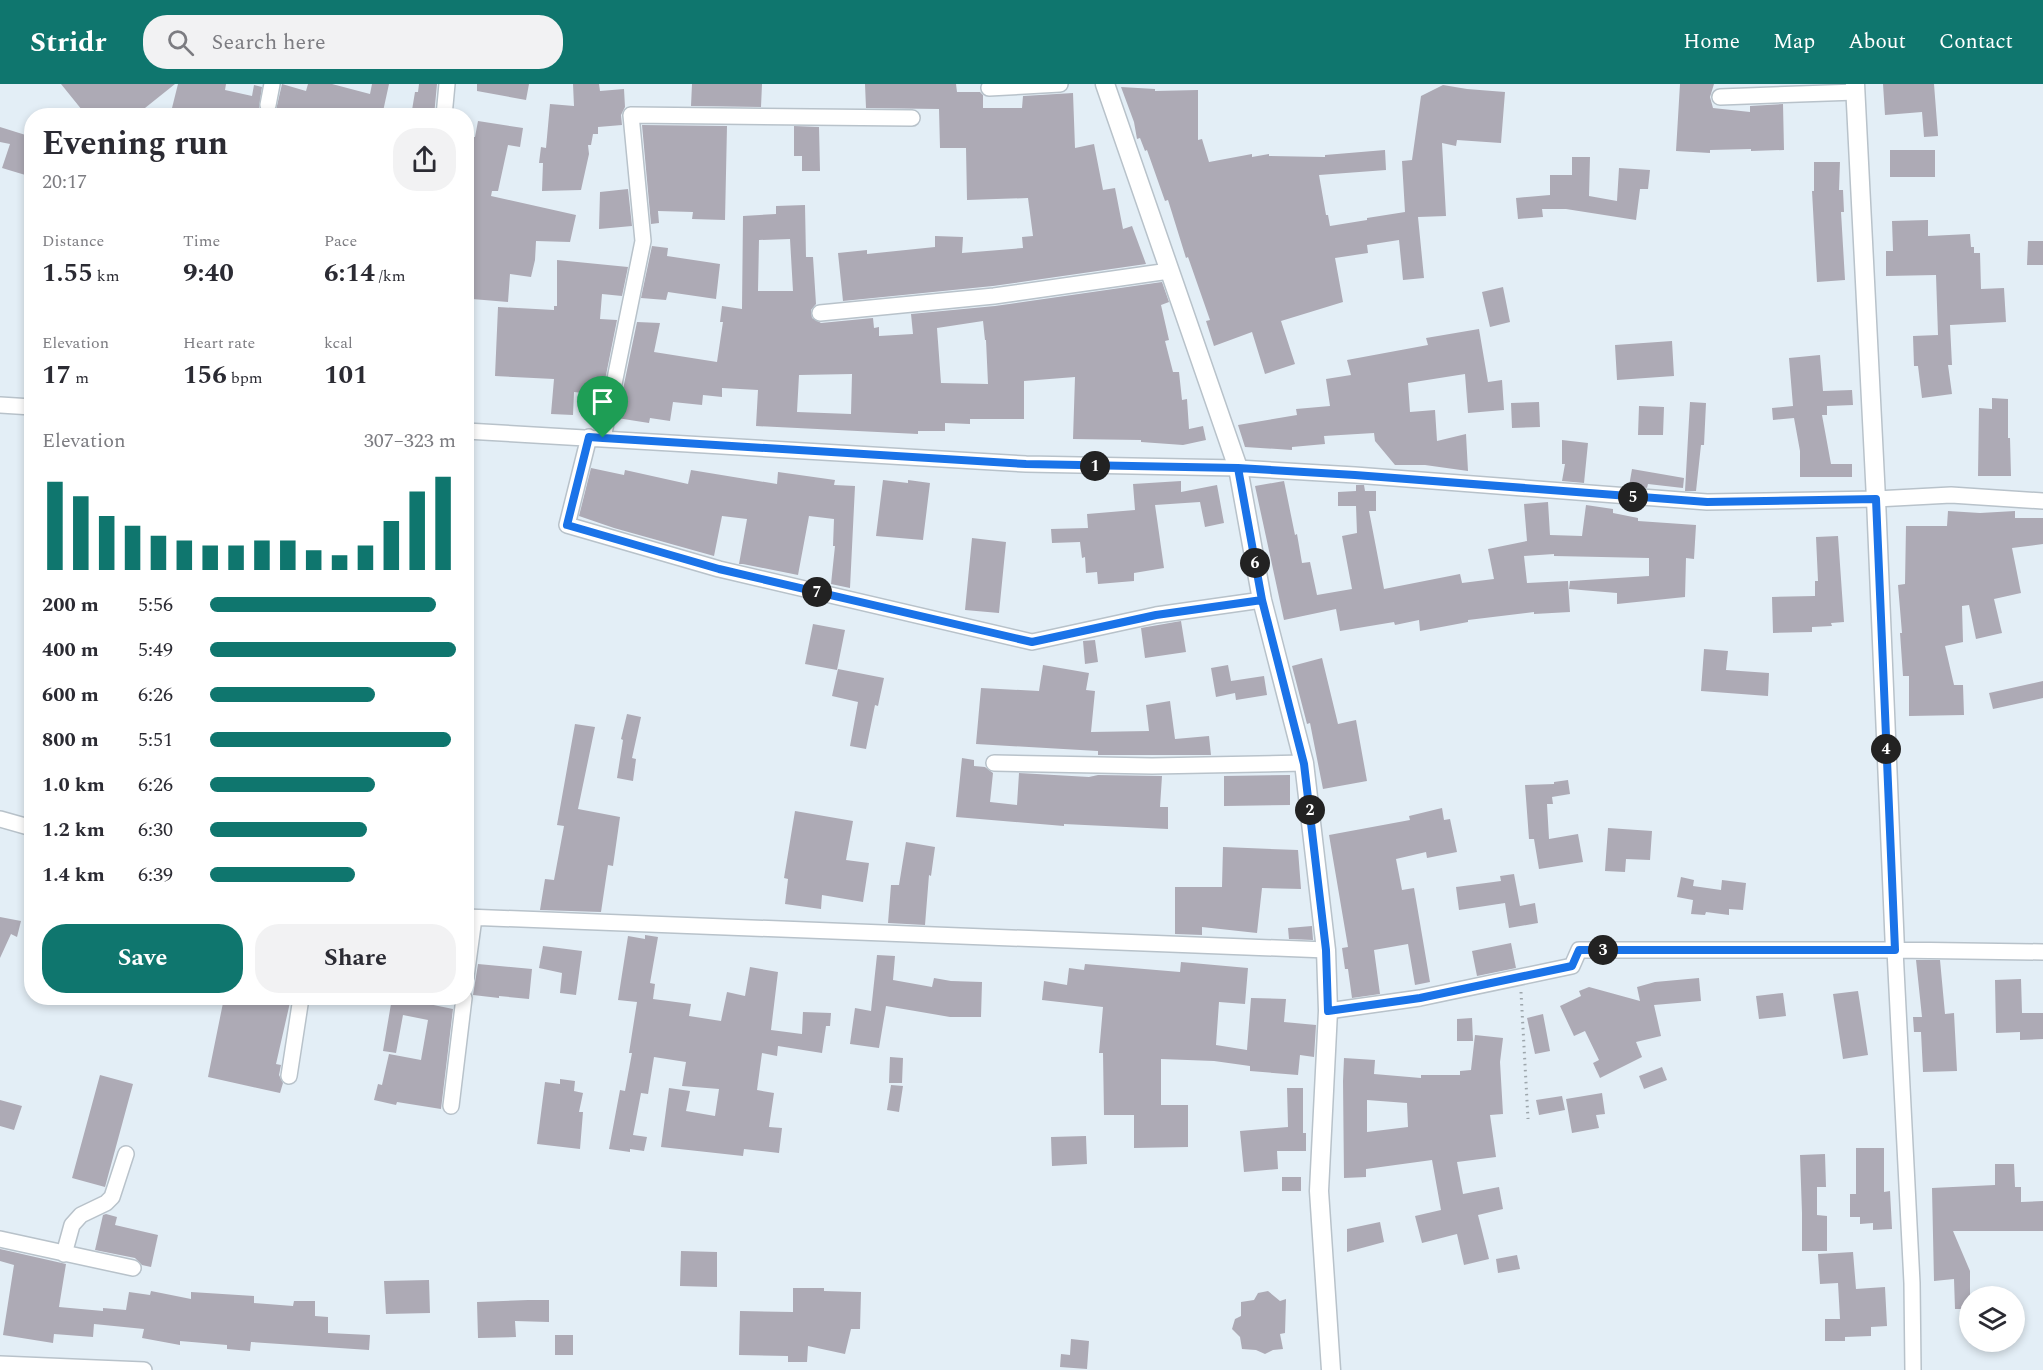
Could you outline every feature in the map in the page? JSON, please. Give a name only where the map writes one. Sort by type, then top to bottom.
[{"type":"street","points":[[267,105],[272,84]]},
{"type":"street","points":[[445,108],[447,84]]},
{"type":"street","points":[[989,88],[1060,84]]},
{"type":"street","points":[[1105,84],[1238,468],[1262,600],[1304,764],[1326,950],[1328,1011],[1319,1191],[1331,1370]]},
{"type":"street","points":[[1720,97],[1856,88],[1912,1283],[1913,1370]]},
{"type":"street","points":[[912,118],[631,115],[643,241],[627,328],[596,438],[567,525],[719,569],[1032,642],[1156,615],[1262,600]]},
{"type":"street","points":[[820,313],[994,296],[1170,271]]},
{"type":"street","points":[[0,405],[24,406]]},
{"type":"street","points":[[474,431],[1026,464],[1238,468],[1707,502],[1876,499],[1951,495],[2043,501]]},
{"type":"street","points":[[994,763],[1152,766],[1304,764]]},
{"type":"street","points":[[0,819],[24,826]]},
{"type":"street","points":[[474,917],[1326,950]]},
{"type":"street","points":[[1328,1011],[1420,998],[1572,966],[1579,950],[2043,952]]},
{"type":"street","points":[[290,1076],[300,1005]]},
{"type":"street","points":[[451,1106],[463,1005]]},
{"type":"street","points":[[64,1254],[72,1225],[81,1215],[106,1203],[112,1197],[126,1154]]},
{"type":"street","points":[[0,1239],[134,1268]]},
{"type":"street","points":[[0,1364],[144,1370]]},
{"type":"path","points":[[1520,977],[1528,1119]]},
{"type":"building","points":[[61,84],[175,84],[145,108],[80,108]]},
{"type":"building","points":[[178,84],[226,84],[225,90],[252,96],[254,85],[262,87],[259,108],[172,108]]},
{"type":"building","points":[[282,84],[306,91],[308,84],[332,84],[370,94],[372,84],[389,84],[384,108],[276,108]]},
{"type":"building","points":[[419,84],[437,84],[435,108],[412,108],[415,92],[418,92]]},
{"type":"building","points":[[477,84],[529,84],[526,100],[477,91]]},
{"type":"building","points":[[573,84],[599,84],[600,91],[624,89],[625,107],[621,115],[622,125],[598,127],[598,134],[593,134],[591,145],[588,145],[589,154],[581,190],[542,191],[543,163],[539,163],[541,147],[546,148],[550,104],[574,106]]},
{"type":"building","points":[[692,84],[762,84],[761,107],[691,106]]},
{"type":"building","points":[[865,84],[956,84],[957,92],[980,92],[983,95],[983,108],[1022,108],[1023,96],[1073,93],[1075,148],[1094,144],[1103,190],[1115,188],[1123,229],[1132,226],[1146,264],[993,286],[843,301],[838,253],[867,250],[867,254],[935,247],[935,236],[963,237],[962,253],[1023,248],[1022,237],[1033,236],[1028,198],[967,200],[966,148],[940,148],[939,109],[866,108]]},
{"type":"building","points":[[1680,84],[1714,84],[1710,97],[1713,108],[1750,112],[1750,106],[1783,104],[1784,150],[1710,150],[1710,153],[1676,151]]},
{"type":"building","points":[[1883,84],[1934,84],[1938,136],[1924,137],[1922,112],[1885,115]]},
{"type":"building","points":[[1443,85],[1505,92],[1501,143],[1457,140],[1456,146],[1442,143],[1446,216],[1418,217],[1424,278],[1403,280],[1399,240],[1367,245],[1368,253],[1335,258],[1343,302],[1281,321],[1295,364],[1265,374],[1252,332],[1214,346],[1206,321],[1210,320],[1188,257],[1186,258],[1168,200],[1165,201],[1147,150],[1145,151],[1140,138],[1137,139],[1134,122],[1121,87],[1155,89],[1155,91],[1198,90],[1198,140],[1202,139],[1209,162],[1252,154],[1252,157],[1269,154],[1269,156],[1325,157],[1325,155],[1385,150],[1386,170],[1319,175],[1330,226],[1405,212],[1402,161],[1412,160],[1421,96]]},
{"type":"building","points":[[478,121],[523,128],[520,147],[508,145],[498,191],[492,191],[491,196],[576,215],[570,242],[536,241],[531,277],[510,274],[508,302],[474,299],[475,137]]},
{"type":"building","points":[[642,125],[727,126],[725,220],[692,219],[693,212],[658,211],[659,223],[651,224]]},
{"type":"building","points":[[794,126],[819,127],[820,171],[802,171],[802,156],[794,156]]},
{"type":"building","points":[[0,127],[24,134],[24,175],[2,168],[10,144],[0,142]]},
{"type":"building","points":[[1890,150],[1935,150],[1935,177],[1890,177]]},
{"type":"building","points":[[1572,157],[1590,157],[1589,196],[1617,201],[1619,168],[1650,170],[1648,189],[1640,189],[1636,220],[1566,209],[1542,209],[1543,217],[1518,219],[1516,198],[1550,195],[1550,175],[1572,175]]},
{"type":"building","points":[[1814,162],[1840,162],[1839,190],[1843,190],[1844,212],[1841,212],[1845,280],[1817,282],[1812,191],[1814,191]]},
{"type":"building","points":[[628,189],[632,226],[599,229],[600,192]]},
{"type":"building","points":[[805,205],[806,257],[813,257],[816,304],[811,310],[812,318],[821,323],[873,318],[874,328],[879,327],[879,336],[913,334],[911,314],[995,306],[1162,282],[1169,302],[1161,305],[1169,340],[1165,341],[1173,372],[1179,372],[1182,400],[1187,399],[1189,429],[1203,426],[1206,440],[1183,445],[1141,442],[1141,440],[1073,439],[1075,377],[1024,381],[1024,419],[970,419],[970,424],[945,423],[945,431],[918,431],[918,434],[756,426],[758,390],[722,388],[722,397],[703,395],[702,405],[673,402],[670,421],[650,418],[649,423],[617,418],[637,322],[660,323],[654,352],[717,362],[723,322],[720,322],[722,306],[742,309],[743,216],[776,214],[776,206]],"holes":[[[790,239],[793,291],[758,291],[759,240]],[[983,321],[988,384],[941,383],[937,328]],[[852,374],[851,414],[797,412],[799,375]]]},
{"type":"building","points":[[1928,220],[1928,236],[1970,234],[1974,253],[1980,253],[1981,289],[2004,288],[2006,322],[1950,325],[1952,365],[1948,365],[1952,394],[1922,398],[1918,366],[1914,366],[1913,336],[1938,335],[1936,275],[1886,276],[1886,251],[1893,251],[1892,221]]},
{"type":"building","points":[[2028,241],[2043,241],[2043,265],[2027,265]]},
{"type":"building","points":[[652,246],[668,248],[667,256],[720,264],[716,299],[668,292],[666,300],[641,298]]},
{"type":"building","points":[[557,260],[628,267],[622,296],[602,294],[600,319],[617,320],[602,395],[574,392],[573,415],[551,414],[554,379],[495,376],[498,307],[554,310],[554,306],[557,306]]},
{"type":"building","points":[[1503,287],[1510,322],[1490,327],[1482,292]]},
{"type":"building","points":[[1479,329],[1488,382],[1502,380],[1504,410],[1468,413],[1465,374],[1408,383],[1410,412],[1435,410],[1437,441],[1466,434],[1468,471],[1425,465],[1395,465],[1375,441],[1374,433],[1324,436],[1325,444],[1292,447],[1292,450],[1245,447],[1238,425],[1297,415],[1296,409],[1330,406],[1326,379],[1351,375],[1347,360],[1428,345],[1426,338]]},
{"type":"building","points":[[1672,341],[1674,376],[1617,380],[1615,345]]},
{"type":"building","points":[[1820,355],[1823,391],[1852,390],[1853,405],[1827,406],[1827,415],[1822,415],[1831,464],[1852,464],[1852,477],[1800,477],[1800,451],[1794,418],[1773,420],[1772,408],[1793,406],[1789,358]]},
{"type":"building","points":[[1992,398],[2008,399],[2011,476],[1978,476],[1979,408],[1992,409]]},
{"type":"building","points":[[1539,402],[1540,427],[1512,428],[1511,403]]},
{"type":"building","points":[[1690,402],[1706,403],[1704,445],[1701,445],[1696,491],[1685,491]]},
{"type":"building","points":[[1639,406],[1664,407],[1663,435],[1638,435]]},
{"type":"building","points":[[1562,440],[1588,443],[1584,483],[1562,481],[1565,464],[1562,464]]},
{"type":"building","points":[[591,468],[624,475],[625,470],[688,484],[691,470],[777,484],[778,472],[835,480],[834,485],[855,486],[850,588],[831,584],[835,546],[833,546],[834,519],[809,516],[798,575],[739,564],[747,519],[722,516],[714,556],[579,516]]},
{"type":"building","points":[[1632,469],[1684,478],[1683,488],[1648,484],[1647,488],[1629,486]]},
{"type":"building","points":[[883,480],[930,483],[923,540],[876,536]]},
{"type":"building","points":[[1181,481],[1181,492],[1217,485],[1224,523],[1205,527],[1200,502],[1155,505],[1164,568],[1134,573],[1134,581],[1098,584],[1097,572],[1086,573],[1085,557],[1082,558],[1080,542],[1052,543],[1051,529],[1088,528],[1087,514],[1135,510],[1133,484]]},
{"type":"building","points":[[1284,481],[1302,563],[1310,562],[1317,595],[1352,589],[1342,536],[1357,533],[1356,506],[1338,506],[1338,492],[1356,491],[1356,485],[1364,485],[1365,491],[1376,491],[1376,511],[1369,511],[1384,589],[1460,574],[1462,583],[1494,579],[1488,549],[1527,541],[1524,504],[1548,502],[1550,535],[1582,536],[1586,505],[1613,509],[1613,513],[1638,518],[1638,521],[1696,525],[1694,559],[1686,558],[1685,597],[1617,604],[1617,593],[1569,589],[1570,581],[1649,576],[1649,558],[1554,556],[1554,554],[1524,556],[1527,583],[1568,581],[1570,612],[1534,614],[1534,612],[1468,620],[1468,622],[1420,631],[1419,620],[1340,631],[1336,609],[1284,620],[1255,486]]},
{"type":"building","points":[[1948,511],[1980,513],[2015,511],[2015,518],[2043,518],[2043,544],[2012,548],[2021,593],[1994,599],[2002,633],[1976,639],[1969,605],[1962,606],[1963,642],[1945,646],[1954,685],[1963,685],[1964,715],[1909,716],[1909,676],[1903,676],[1898,585],[1905,584],[1906,526],[1947,526]]},
{"type":"building","points":[[1838,536],[1844,622],[1831,623],[1832,626],[1812,627],[1812,632],[1773,633],[1772,597],[1815,596],[1815,581],[1818,581],[1816,537]]},
{"type":"building","points":[[972,538],[1006,542],[999,613],[965,610]]},
{"type":"building","points":[[1181,621],[1186,652],[1145,658],[1141,628]]},
{"type":"building","points":[[813,624],[845,630],[837,670],[805,664]]},
{"type":"building","points":[[1095,640],[1098,662],[1085,664],[1083,641]]},
{"type":"building","points":[[1704,649],[1728,651],[1726,670],[1769,673],[1768,696],[1701,691]]},
{"type":"building","points":[[1322,658],[1338,724],[1356,720],[1367,781],[1323,789],[1310,723],[1307,724],[1292,666]]},
{"type":"building","points":[[1043,665],[1089,673],[1086,690],[1095,691],[1091,732],[1149,731],[1146,705],[1170,701],[1175,739],[1209,736],[1211,755],[1098,755],[1098,751],[976,744],[981,688],[1039,691]]},
{"type":"building","points":[[1228,665],[1231,681],[1264,676],[1267,695],[1236,700],[1235,693],[1216,697],[1211,668]]},
{"type":"building","points":[[838,669],[884,678],[878,706],[875,705],[866,749],[850,746],[858,702],[832,696]]},
{"type":"building","points":[[2043,681],[2043,698],[1993,709],[1989,693]]},
{"type":"building","points":[[627,714],[641,717],[632,758],[636,759],[633,781],[617,778],[623,740],[621,739]]},
{"type":"building","points":[[575,724],[595,727],[578,809],[620,817],[613,866],[608,865],[601,912],[540,910],[545,879],[554,880],[564,826],[557,825]]},
{"type":"building","points":[[962,758],[974,760],[974,766],[985,767],[993,773],[990,802],[1017,805],[1019,773],[1089,777],[1098,775],[1162,776],[1160,807],[1168,807],[1168,829],[1064,824],[1064,826],[956,817]]},
{"type":"building","points":[[1290,775],[1290,805],[1224,806],[1224,776]]},
{"type":"building","points":[[1568,780],[1570,794],[1552,797],[1553,804],[1547,804],[1549,839],[1578,834],[1583,862],[1539,869],[1534,839],[1529,839],[1525,785],[1554,784],[1554,782]]},
{"type":"building","points":[[1442,808],[1444,820],[1450,819],[1457,852],[1427,858],[1426,852],[1396,859],[1402,890],[1414,888],[1430,982],[1415,985],[1408,944],[1374,950],[1380,994],[1352,998],[1342,948],[1348,947],[1329,835],[1410,820],[1409,816]]},
{"type":"building","points":[[795,811],[853,821],[846,860],[869,863],[863,902],[822,895],[821,909],[785,904],[788,879],[784,878]]},
{"type":"building","points":[[1608,828],[1652,831],[1650,860],[1626,859],[1625,872],[1605,871]]},
{"type":"building","points":[[906,842],[935,847],[931,876],[929,875],[925,925],[888,923],[891,885],[899,885]]},
{"type":"building","points":[[1223,847],[1298,850],[1301,889],[1262,888],[1257,933],[1202,927],[1202,935],[1175,934],[1175,887],[1222,887]]},
{"type":"building","points":[[1514,874],[1520,906],[1535,903],[1538,923],[1509,928],[1505,903],[1459,910],[1456,887],[1501,881],[1500,876]]},
{"type":"building","points":[[1681,877],[1694,880],[1693,886],[1721,890],[1722,880],[1746,883],[1743,910],[1729,909],[1729,915],[1706,912],[1705,915],[1691,914],[1693,900],[1677,897]]},
{"type":"building","points":[[0,917],[21,921],[17,937],[11,934],[0,958]]},
{"type":"building","points":[[1312,926],[1313,940],[1289,939],[1288,928]]},
{"type":"building","points":[[645,935],[658,937],[650,983],[655,984],[653,999],[691,1004],[689,1016],[721,1021],[727,992],[745,996],[750,967],[778,972],[771,1030],[802,1034],[803,1012],[831,1013],[830,1026],[826,1026],[822,1053],[778,1046],[777,1056],[762,1053],[757,1090],[774,1093],[769,1127],[782,1128],[779,1153],[744,1149],[743,1156],[661,1147],[669,1088],[690,1091],[686,1111],[715,1116],[719,1089],[682,1086],[686,1062],[654,1057],[648,1094],[641,1093],[633,1135],[647,1137],[644,1151],[609,1149],[620,1090],[625,1091],[632,1053],[629,1053],[637,1002],[618,1000],[628,936],[645,939]]},
{"type":"building","points":[[1511,943],[1516,968],[1477,976],[1472,951]]},
{"type":"building","points":[[543,946],[582,951],[576,995],[560,993],[562,973],[539,968]]},
{"type":"building","points":[[877,955],[895,956],[893,980],[932,987],[934,978],[982,982],[981,1017],[950,1017],[886,1006],[879,1048],[850,1044],[855,1008],[871,1011]]},
{"type":"building","points":[[1916,960],[1940,960],[1945,1014],[1954,1013],[1957,1071],[1923,1072],[1921,1032],[1914,1032],[1913,1017],[1922,1017]]},
{"type":"building","points":[[1181,962],[1248,968],[1245,1004],[1219,1002],[1216,1045],[1247,1050],[1251,998],[1286,999],[1284,1022],[1316,1025],[1314,1057],[1300,1055],[1298,1075],[1250,1071],[1250,1066],[1214,1061],[1161,1059],[1161,1105],[1188,1105],[1188,1147],[1134,1148],[1134,1115],[1104,1115],[1103,1053],[1099,1053],[1103,1007],[1042,1000],[1044,981],[1067,985],[1069,968],[1084,970],[1085,964],[1180,972]]},
{"type":"building","points":[[478,964],[532,969],[529,999],[474,995]]},
{"type":"building","points":[[1699,978],[1701,1001],[1654,1005],[1661,1036],[1636,1042],[1642,1057],[1600,1078],[1593,1063],[1599,1060],[1585,1031],[1574,1036],[1560,1006],[1581,996],[1579,991],[1589,987],[1640,1001],[1637,987],[1655,982]]},
{"type":"building","points":[[2021,979],[2022,1013],[2043,1013],[2043,1039],[2020,1040],[2020,1032],[1996,1033],[1995,980]]},
{"type":"building","points":[[1858,991],[1868,1055],[1843,1059],[1833,994]]},
{"type":"building","points":[[1783,993],[1786,1016],[1759,1019],[1756,996]]},
{"type":"building","points":[[223,1005],[289,1005],[276,1064],[281,1065],[279,1075],[283,1083],[280,1093],[208,1077]]},
{"type":"building","points":[[391,1005],[434,1005],[453,1009],[441,1109],[397,1102],[396,1105],[374,1100],[378,1084],[382,1085],[389,1054],[421,1060],[428,1020],[403,1015],[396,1053],[383,1051]]},
{"type":"building","points":[[1543,1014],[1550,1051],[1535,1054],[1527,1018]]},
{"type":"building","points":[[1472,1018],[1473,1041],[1457,1041],[1457,1019]]},
{"type":"building","points":[[1475,1035],[1503,1038],[1500,1062],[1503,1114],[1490,1115],[1496,1157],[1457,1162],[1463,1194],[1499,1187],[1503,1209],[1478,1215],[1489,1259],[1464,1265],[1457,1234],[1422,1243],[1415,1216],[1441,1210],[1432,1160],[1366,1169],[1366,1177],[1344,1178],[1344,1058],[1375,1060],[1374,1074],[1421,1078],[1421,1075],[1460,1075],[1460,1071],[1471,1070]],"holes":[[[1367,1100],[1407,1103],[1408,1127],[1367,1132]]]},
{"type":"building","points":[[890,1057],[903,1058],[902,1083],[889,1083]]},
{"type":"building","points":[[1662,1067],[1667,1080],[1644,1089],[1639,1076]]},
{"type":"building","points":[[100,1075],[133,1084],[105,1187],[72,1178]]},
{"type":"building","points":[[560,1079],[575,1081],[574,1091],[583,1093],[579,1112],[583,1112],[580,1149],[537,1144],[545,1082],[560,1084]]},
{"type":"building","points":[[891,1085],[903,1086],[899,1112],[887,1110]]},
{"type":"building","points":[[1287,1088],[1303,1088],[1303,1133],[1306,1133],[1306,1151],[1277,1151],[1278,1169],[1244,1172],[1240,1131],[1288,1127]]},
{"type":"building","points":[[1602,1093],[1605,1114],[1596,1115],[1599,1128],[1572,1133],[1566,1099]]},
{"type":"building","points":[[1562,1096],[1565,1110],[1539,1115],[1536,1100]]},
{"type":"building","points":[[0,1100],[22,1106],[14,1130],[0,1126]]},
{"type":"building","points":[[1086,1136],[1087,1164],[1052,1166],[1051,1137]]},
{"type":"building","points":[[1856,1148],[1884,1148],[1884,1192],[1890,1191],[1892,1229],[1873,1230],[1873,1223],[1860,1224],[1860,1217],[1850,1217],[1850,1194],[1856,1194]]},
{"type":"building","points":[[1825,1154],[1826,1187],[1817,1187],[1817,1215],[1827,1216],[1827,1251],[1802,1251],[1800,1155]]},
{"type":"building","points":[[1995,1164],[2014,1164],[2015,1187],[2021,1187],[2021,1202],[2043,1201],[2043,1231],[1953,1231],[1970,1271],[1970,1286],[1959,1286],[1959,1309],[1955,1309],[1954,1279],[1934,1281],[1932,1188],[1995,1185]]},
{"type":"building","points":[[1282,1177],[1301,1177],[1301,1191],[1282,1191]]},
{"type":"building","points":[[103,1215],[117,1217],[115,1225],[158,1235],[151,1267],[142,1265],[135,1258],[95,1250]]},
{"type":"building","points":[[1380,1222],[1384,1242],[1347,1252],[1347,1229]]},
{"type":"building","points":[[0,1249],[66,1264],[59,1307],[103,1311],[103,1308],[126,1310],[129,1292],[150,1295],[151,1291],[191,1299],[191,1292],[254,1296],[254,1303],[293,1306],[294,1301],[315,1301],[315,1316],[328,1317],[328,1333],[370,1335],[369,1350],[251,1342],[250,1351],[227,1349],[227,1345],[180,1341],[180,1345],[142,1338],[144,1329],[94,1324],[93,1337],[54,1334],[53,1343],[3,1335],[14,1265],[0,1261]]},
{"type":"building","points":[[681,1251],[717,1252],[717,1287],[680,1286]]},
{"type":"building","points":[[1853,1252],[1856,1289],[1885,1287],[1887,1326],[1871,1327],[1871,1336],[1845,1337],[1845,1341],[1825,1341],[1825,1319],[1840,1319],[1838,1283],[1820,1284],[1818,1254]]},
{"type":"building","points":[[1517,1255],[1520,1269],[1498,1273],[1496,1259]]},
{"type":"building","points":[[429,1280],[430,1313],[386,1314],[384,1281]]},
{"type":"building","points":[[793,1288],[824,1288],[824,1291],[861,1292],[860,1329],[851,1329],[845,1354],[808,1346],[807,1362],[788,1362],[788,1356],[739,1355],[740,1311],[793,1312]]},
{"type":"building","points":[[1268,1291],[1280,1301],[1286,1299],[1285,1333],[1280,1334],[1283,1349],[1265,1354],[1256,1350],[1242,1349],[1240,1337],[1232,1329],[1235,1319],[1241,1316],[1241,1302],[1254,1300],[1258,1293]]},
{"type":"building","points":[[549,1300],[549,1322],[515,1321],[516,1337],[478,1338],[477,1302]]},
{"type":"building","points":[[555,1335],[573,1335],[573,1355],[555,1355]]},
{"type":"building","points":[[1071,1339],[1089,1341],[1087,1369],[1060,1367],[1061,1354],[1070,1355]]},
{"type":"route","points":[[603,438],[589,437],[567,525],[719,569],[1032,642],[1156,615],[1262,600],[1250,534],[1238,468],[1707,502],[1876,499],[1895,950],[1579,950],[1572,966],[1420,998],[1328,1011],[1326,950],[1304,764],[1262,600],[1238,468],[1026,464],[603,438]]}]
